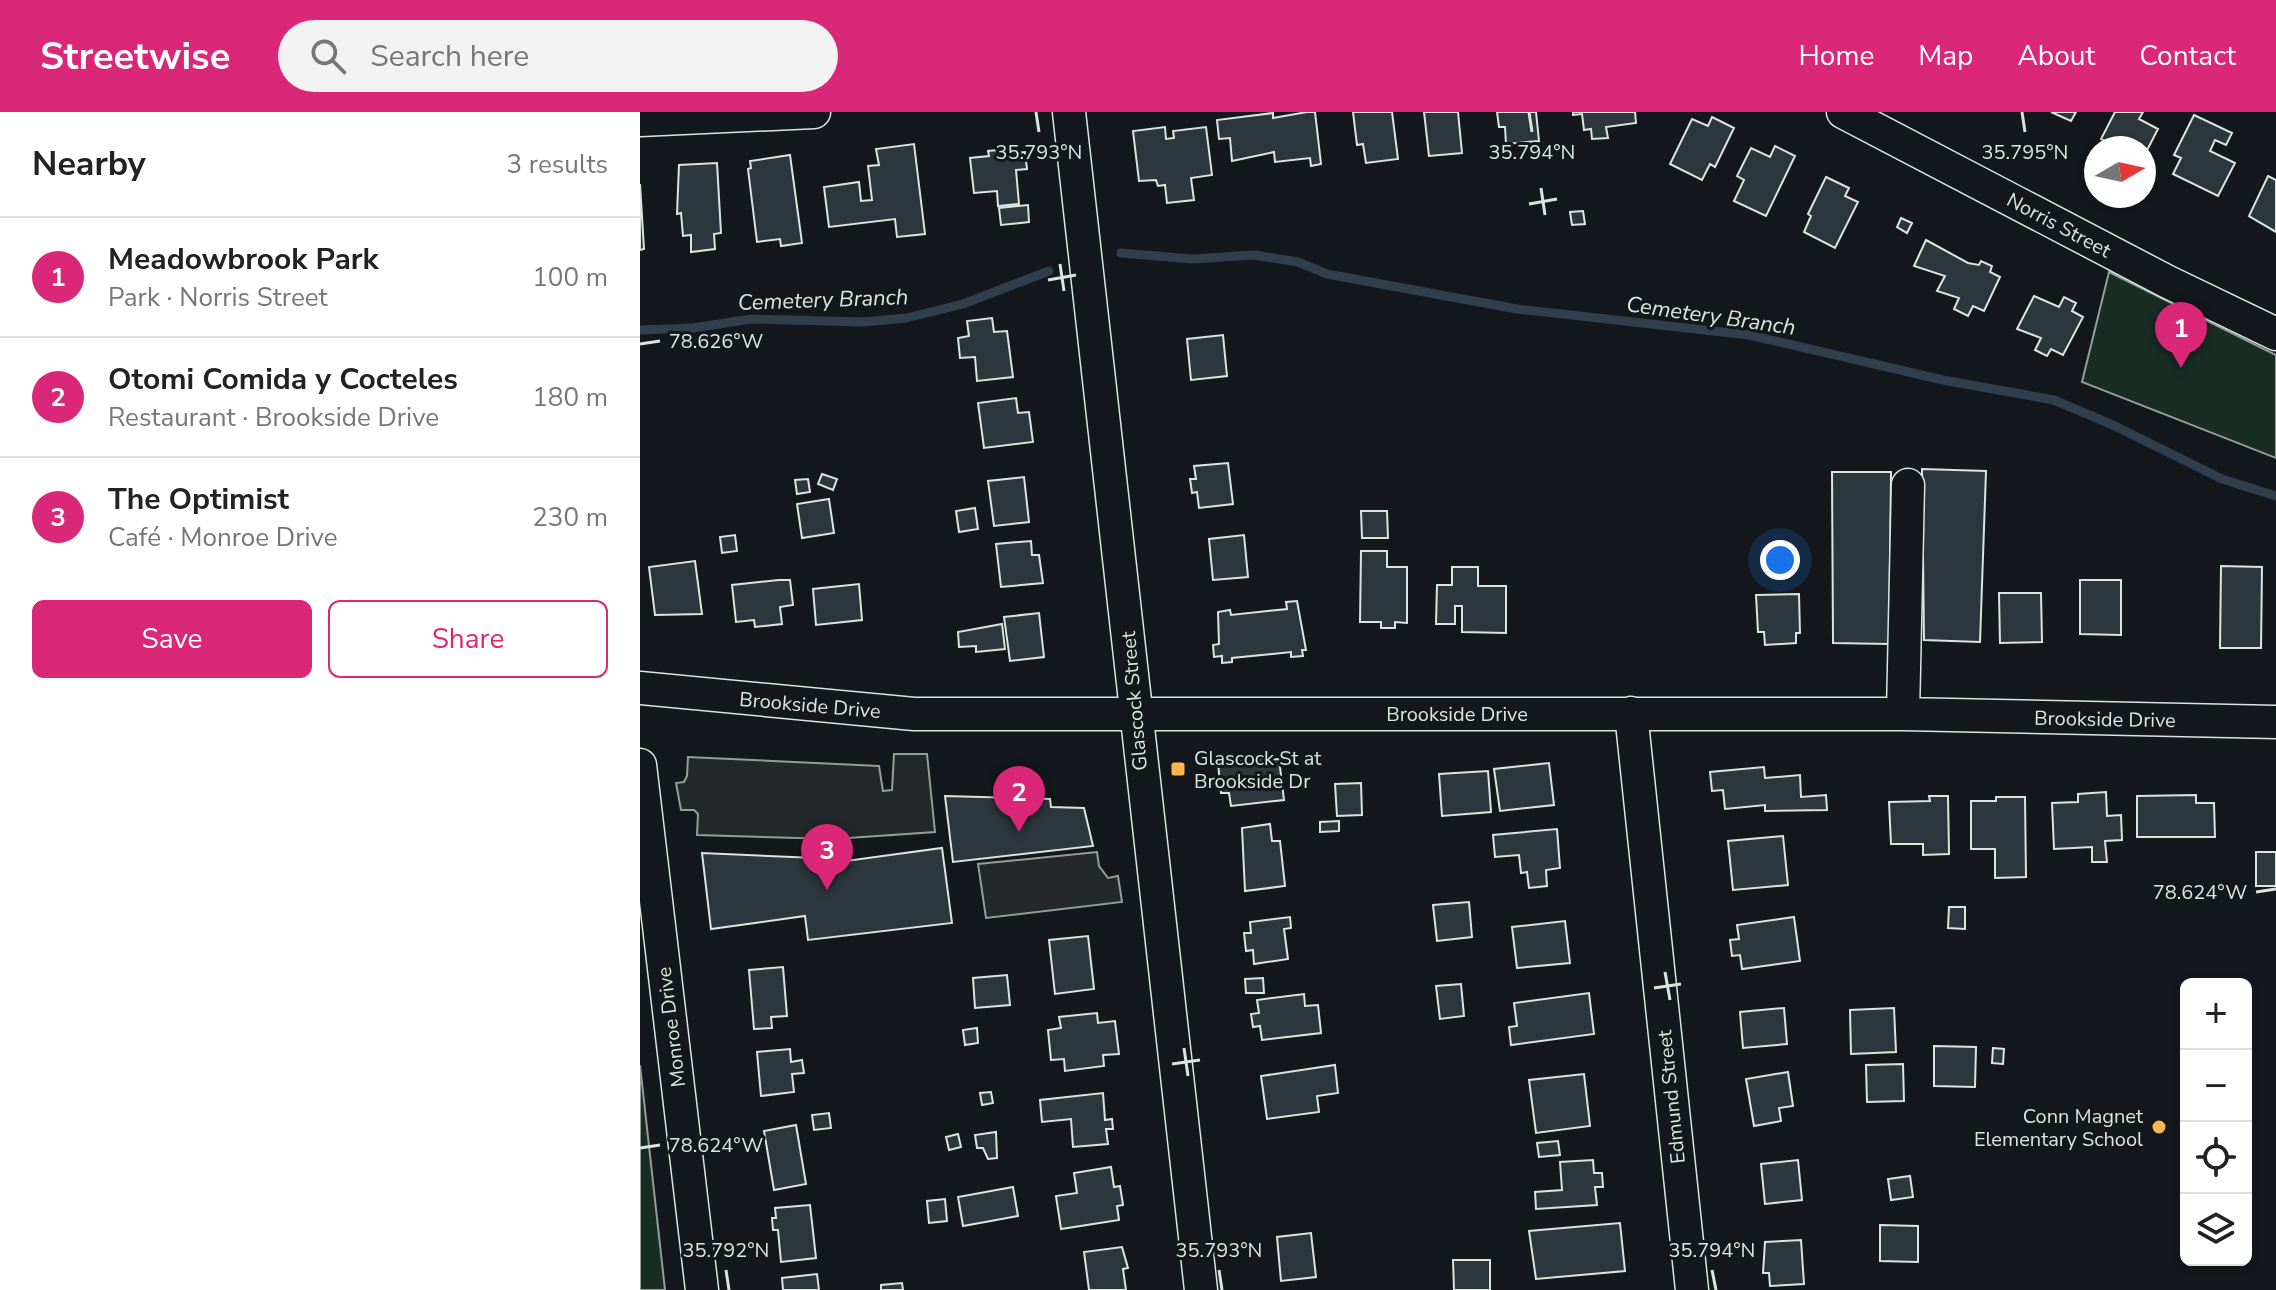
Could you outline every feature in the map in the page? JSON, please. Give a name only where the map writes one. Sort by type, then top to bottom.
[{"type":"street","points":[[640,120],[814,112]]},
{"type":"street","name":"Glascock Street","points":[[1069,112],[1201,1290]]},
{"type":"street","name":"Norris Street","points":[[1843,112],[2276,334]]},
{"type":"street","points":[[1903,714],[1908,485]]},
{"type":"street","name":"Brookside Drive","points":[[640,688],[914,714],[1903,714],[2276,722]]},
{"type":"street","name":"Edmund Street","points":[[1631,713],[1692,1290]]},
{"type":"street","name":"Monroe Drive","points":[[640,765],[702,1290]]},
{"type":"green space","points":[[2109,272],[2276,355],[2276,458],[2082,382]]},
{"type":"green space","points":[[640,1065],[665,1290],[640,1290]]},
{"type":"shaded area","points":[[894,754],[927,754],[935,832],[834,839],[697,835],[698,814],[694,810],[681,810],[676,783],[684,782],[687,776],[688,757],[879,766],[883,791],[892,790]]},
{"type":"shaded area","points":[[1097,852],[1099,866],[1108,878],[1118,876],[1122,902],[986,918],[978,864]]},
{"type":"building","points":[[1315,112],[1321,164],[1311,166],[1310,158],[1275,162],[1274,152],[1232,161],[1230,138],[1219,139],[1217,120],[1273,113],[1273,118]]},
{"type":"building","points":[[1353,112],[1392,112],[1398,159],[1366,163],[1363,144],[1357,145]]},
{"type":"building","points":[[1424,112],[1458,112],[1462,153],[1429,156]]},
{"type":"building","points":[[1497,112],[1536,112],[1539,141],[1506,144],[1505,127],[1499,127]]},
{"type":"building","points":[[1573,112],[1635,112],[1636,123],[1606,127],[1608,138],[1592,139],[1591,129],[1584,130],[1582,114],[1573,115]]},
{"type":"building","points":[[2051,112],[2076,112],[2071,121]]},
{"type":"building","points":[[2115,112],[2143,112],[2139,119],[2158,129],[2154,136],[2103,136]]},
{"type":"building","points":[[2194,115],[2232,133],[2226,145],[2215,140],[2210,151],[2235,163],[2218,196],[2173,174],[2181,158],[2174,155]]},
{"type":"building","points":[[1712,117],[1734,128],[1715,167],[1710,164],[1702,180],[1670,164],[1692,119],[1708,126]]},
{"type":"building","points":[[1165,127],[1166,139],[1174,138],[1173,131],[1206,127],[1212,175],[1191,178],[1194,200],[1167,203],[1165,185],[1158,186],[1156,180],[1139,181],[1133,131]]},
{"type":"building","points":[[914,144],[925,234],[897,237],[895,219],[829,227],[824,187],[859,182],[861,201],[872,200],[868,166],[879,165],[876,149]]},
{"type":"building","points":[[1775,146],[1795,156],[1766,216],[1734,201],[1744,180],[1737,176],[1751,148],[1770,157]]},
{"type":"building","points":[[998,150],[998,155],[1025,152],[1027,169],[1016,170],[1019,204],[998,206],[997,191],[974,193],[970,158],[989,156],[988,151]]},
{"type":"building","points":[[790,155],[802,243],[781,246],[780,239],[757,242],[748,169],[751,168],[750,161]]},
{"type":"building","points":[[717,163],[721,233],[714,234],[715,249],[691,252],[691,235],[683,236],[681,213],[677,214],[679,165]]},
{"type":"building","points":[[2268,176],[2276,180],[2276,232],[2249,216]]},
{"type":"building","points":[[1826,177],[1849,188],[1845,196],[1858,202],[1835,248],[1804,232],[1811,216],[1808,214]]},
{"type":"building","points":[[640,184],[644,249],[640,250]]},
{"type":"building","points":[[1028,205],[1029,222],[1001,225],[999,208]]},
{"type":"building","points":[[1583,211],[1585,224],[1572,225],[1570,212]]},
{"type":"building","points":[[1901,218],[1912,223],[1907,233],[1897,227]]},
{"type":"building","points":[[1926,240],[1968,263],[1979,265],[1981,261],[1992,266],[1990,272],[2000,277],[1984,311],[1973,306],[1968,316],[1954,309],[1959,298],[1937,291],[1945,276],[1914,266]]},
{"type":"building","points":[[2034,296],[2059,307],[2064,297],[2076,303],[2072,311],[2083,317],[2063,355],[2051,349],[2047,356],[2035,350],[2041,338],[2017,329]]},
{"type":"building","points":[[992,318],[994,332],[1007,331],[1013,377],[977,381],[975,357],[960,358],[958,338],[969,336],[967,321]]},
{"type":"building","points":[[1223,335],[1227,376],[1191,380],[1187,339]]},
{"type":"building","points":[[1016,398],[1018,413],[1029,412],[1033,442],[984,448],[978,403]]},
{"type":"building","points":[[1228,463],[1233,504],[1199,508],[1197,492],[1192,493],[1190,479],[1196,479],[1194,466]]},
{"type":"building","points":[[1922,469],[1986,471],[1980,642],[1924,640]]},
{"type":"building","points":[[1832,472],[1891,472],[1889,644],[1833,643]]},
{"type":"building","points":[[822,474],[837,479],[833,490],[818,484]]},
{"type":"building","points":[[1024,477],[1029,522],[994,526],[988,481]]},
{"type":"building","points":[[808,479],[810,492],[797,494],[795,480]]},
{"type":"building","points":[[829,499],[834,533],[802,538],[797,504]]},
{"type":"building","points":[[975,508],[978,529],[959,532],[956,511]]},
{"type":"building","points":[[1361,511],[1387,511],[1388,538],[1362,538]]},
{"type":"building","points":[[735,535],[737,551],[722,553],[720,537]]},
{"type":"building","points":[[1244,535],[1248,577],[1213,580],[1209,539]]},
{"type":"building","points":[[1031,541],[1032,555],[1039,555],[1043,583],[1001,587],[996,544]]},
{"type":"building","points":[[1361,551],[1387,551],[1387,567],[1407,567],[1407,623],[1395,622],[1395,628],[1381,628],[1381,622],[1360,622]]},
{"type":"building","points":[[695,561],[702,614],[655,615],[649,567]]},
{"type":"building","points":[[2221,566],[2262,567],[2261,648],[2220,648]]},
{"type":"building","points":[[1452,567],[1478,567],[1478,586],[1506,586],[1506,633],[1462,632],[1462,606],[1455,606],[1455,624],[1436,624],[1437,585],[1452,585]]},
{"type":"building","points":[[790,580],[793,605],[780,607],[782,624],[755,627],[754,620],[736,622],[732,585]]},
{"type":"building","points":[[2080,580],[2121,580],[2121,635],[2080,634]]},
{"type":"building","points":[[859,584],[862,620],[816,625],[813,589]]},
{"type":"building","points":[[1999,593],[2041,593],[2042,642],[2000,643]]},
{"type":"building","points":[[1799,594],[1800,633],[1796,633],[1796,643],[1765,645],[1764,632],[1758,632],[1756,595]]},
{"type":"building","points":[[1297,601],[1306,650],[1302,650],[1303,656],[1291,657],[1291,652],[1232,658],[1232,662],[1222,663],[1222,656],[1214,657],[1213,645],[1219,644],[1218,612],[1230,610],[1231,615],[1287,609],[1286,602]]},
{"type":"building","points":[[1039,613],[1044,657],[1010,661],[1004,617]]},
{"type":"building","points":[[1002,624],[1005,649],[976,652],[976,646],[959,647],[958,632]]},
{"type":"building","points":[[1279,759],[1284,800],[1231,806],[1229,793],[1221,793],[1218,763]]},
{"type":"building","points":[[1549,763],[1554,805],[1500,811],[1494,769]]},
{"type":"building","points":[[1764,767],[1765,778],[1800,775],[1801,797],[1826,795],[1827,810],[1765,811],[1765,805],[1725,809],[1723,790],[1712,791],[1710,772]]},
{"type":"building","points":[[1488,771],[1491,812],[1442,816],[1439,774]]},
{"type":"building","points":[[1361,783],[1362,815],[1337,816],[1335,784]]},
{"type":"building","points":[[2106,792],[2107,816],[2121,815],[2122,840],[2105,841],[2107,862],[2092,862],[2092,847],[2054,849],[2052,803],[2078,802],[2078,794]]},
{"type":"building","points":[[2196,795],[2196,803],[2214,803],[2215,837],[2137,837],[2137,796]]},
{"type":"building","points":[[945,796],[1050,799],[1051,807],[1084,808],[1093,846],[953,862]]},
{"type":"building","points":[[1929,796],[1948,796],[1949,854],[1923,855],[1923,844],[1891,844],[1889,802],[1930,801]]},
{"type":"building","points":[[1996,797],[2025,797],[2026,877],[1995,878],[1995,849],[1971,849],[1971,801],[1996,801]]},
{"type":"building","points":[[1339,821],[1339,831],[1320,832],[1320,822]]},
{"type":"building","points":[[1270,824],[1272,841],[1280,841],[1285,886],[1245,891],[1242,828]]},
{"type":"building","points":[[1557,829],[1560,868],[1546,870],[1547,886],[1529,888],[1527,872],[1521,873],[1519,855],[1495,857],[1493,835]]},
{"type":"building","points":[[1783,836],[1788,885],[1733,890],[1728,841]]},
{"type":"building","points":[[942,848],[952,923],[808,940],[805,916],[711,929],[702,853],[816,858],[817,865]]},
{"type":"building","points":[[2256,852],[2276,852],[2276,886],[2256,886]]},
{"type":"building","points":[[1469,902],[1472,937],[1437,941],[1433,905]]},
{"type":"building","points":[[1949,907],[1965,907],[1965,929],[1948,928]]},
{"type":"building","points":[[1290,917],[1291,928],[1284,929],[1288,959],[1254,964],[1253,950],[1246,951],[1244,933],[1251,933],[1250,922]]},
{"type":"building","points":[[1794,917],[1800,961],[1742,969],[1740,955],[1732,956],[1730,940],[1739,939],[1737,925]]},
{"type":"building","points":[[1565,921],[1570,963],[1517,968],[1512,927]]},
{"type":"building","points":[[1088,936],[1094,989],[1055,994],[1049,940]]},
{"type":"building","points":[[783,967],[787,1016],[771,1017],[772,1028],[754,1029],[749,970]]},
{"type":"building","points":[[1007,975],[1010,1005],[975,1008],[973,978]]},
{"type":"building","points":[[1263,978],[1264,993],[1246,993],[1245,979]]},
{"type":"building","points":[[1461,984],[1464,1016],[1440,1019],[1436,986]]},
{"type":"building","points":[[1589,993],[1594,1034],[1511,1045],[1509,1027],[1517,1026],[1514,1003]]},
{"type":"building","points":[[1304,994],[1305,1006],[1318,1005],[1321,1033],[1262,1040],[1260,1026],[1253,1027],[1251,1014],[1259,1013],[1257,1000]]},
{"type":"building","points":[[1784,1008],[1787,1044],[1743,1048],[1740,1012]]},
{"type":"building","points":[[1894,1008],[1896,1052],[1851,1054],[1850,1010]]},
{"type":"building","points":[[1097,1013],[1098,1023],[1115,1021],[1119,1054],[1103,1055],[1104,1066],[1065,1071],[1064,1059],[1051,1060],[1048,1030],[1061,1028],[1059,1017]]},
{"type":"building","points":[[977,1028],[978,1043],[965,1045],[963,1030]]},
{"type":"building","points":[[1934,1046],[1976,1047],[1975,1087],[1934,1086]]},
{"type":"building","points":[[1993,1048],[2004,1049],[2003,1064],[1992,1063]]},
{"type":"building","points":[[790,1049],[791,1062],[802,1060],[804,1073],[792,1074],[794,1092],[761,1096],[757,1052]]},
{"type":"building","points":[[1903,1064],[1904,1101],[1867,1102],[1866,1065]]},
{"type":"building","points":[[1335,1065],[1338,1093],[1317,1096],[1319,1112],[1267,1119],[1261,1076]]},
{"type":"building","points":[[1788,1072],[1793,1106],[1779,1108],[1781,1121],[1754,1126],[1746,1079]]},
{"type":"building","points":[[1584,1074],[1590,1126],[1536,1133],[1529,1080]]},
{"type":"building","points":[[991,1092],[993,1103],[982,1105],[980,1093]]},
{"type":"building","points":[[1103,1093],[1105,1120],[1112,1119],[1113,1129],[1106,1129],[1108,1144],[1073,1147],[1071,1119],[1042,1122],[1040,1100]]},
{"type":"building","points":[[829,1113],[831,1128],[814,1130],[812,1115]]},
{"type":"building","points":[[796,1125],[806,1184],[774,1190],[764,1131]]},
{"type":"building","points":[[996,1132],[997,1158],[988,1159],[983,1148],[977,1148],[975,1135]]},
{"type":"building","points":[[958,1134],[961,1147],[949,1150],[946,1137]]},
{"type":"building","points":[[1558,1141],[1560,1155],[1539,1157],[1537,1143]]},
{"type":"building","points":[[1593,1160],[1594,1173],[1602,1173],[1603,1187],[1595,1187],[1597,1205],[1536,1209],[1535,1192],[1562,1190],[1560,1162]]},
{"type":"building","points":[[1798,1160],[1802,1200],[1765,1204],[1761,1164]]},
{"type":"building","points":[[1111,1167],[1114,1187],[1120,1186],[1123,1205],[1117,1206],[1119,1220],[1061,1229],[1056,1196],[1077,1193],[1074,1173]]},
{"type":"building","points":[[1910,1176],[1913,1197],[1891,1200],[1888,1179]]},
{"type":"building","points":[[1013,1187],[1018,1216],[963,1226],[958,1197]]},
{"type":"building","points":[[945,1199],[947,1221],[929,1223],[927,1201]]},
{"type":"building","points":[[810,1205],[816,1258],[781,1262],[778,1230],[773,1230],[775,1208]]},
{"type":"building","points":[[1620,1223],[1625,1271],[1536,1279],[1529,1231]]},
{"type":"building","points":[[1880,1225],[1918,1226],[1918,1262],[1880,1261]]},
{"type":"building","points":[[1311,1233],[1316,1277],[1281,1281],[1277,1237]]},
{"type":"building","points":[[1801,1240],[1804,1284],[1770,1286],[1769,1273],[1763,1273],[1765,1242]]},
{"type":"building","points":[[1122,1247],[1128,1268],[1123,1269],[1126,1290],[1089,1290],[1084,1252]]},
{"type":"building","points":[[1453,1260],[1490,1260],[1490,1290],[1454,1290]]},
{"type":"building","points":[[817,1274],[819,1290],[783,1290],[782,1278]]},
{"type":"building","points":[[902,1283],[903,1290],[881,1290],[881,1285]]},
{"type":"waterway","name":"Cemetery Branch","points":[[1121,253],[1192,259],[1254,255],[1298,262],[1327,274],[1517,309],[1749,335],[1943,380],[2054,400],[2115,426],[2222,479],[2276,496]]},
{"type":"waterway","name":"Cemetery Branch","points":[[640,330],[693,328],[751,319],[863,322],[906,318],[963,304],[1049,271]]},
{"type":"place","name":"Meadowbrook Park","points":[[2181,368]]},
{"type":"place","name":"Glascock St at Brookside Dr","points":[[1178,769]]},
{"type":"place","name":"Otomi Comida y Cocteles","points":[[1019,832]]},
{"type":"place","name":"The Optimist","points":[[827,890]]},
{"type":"place","name":"Conn Magnet Elementary School","points":[[2159,1127]]}]
